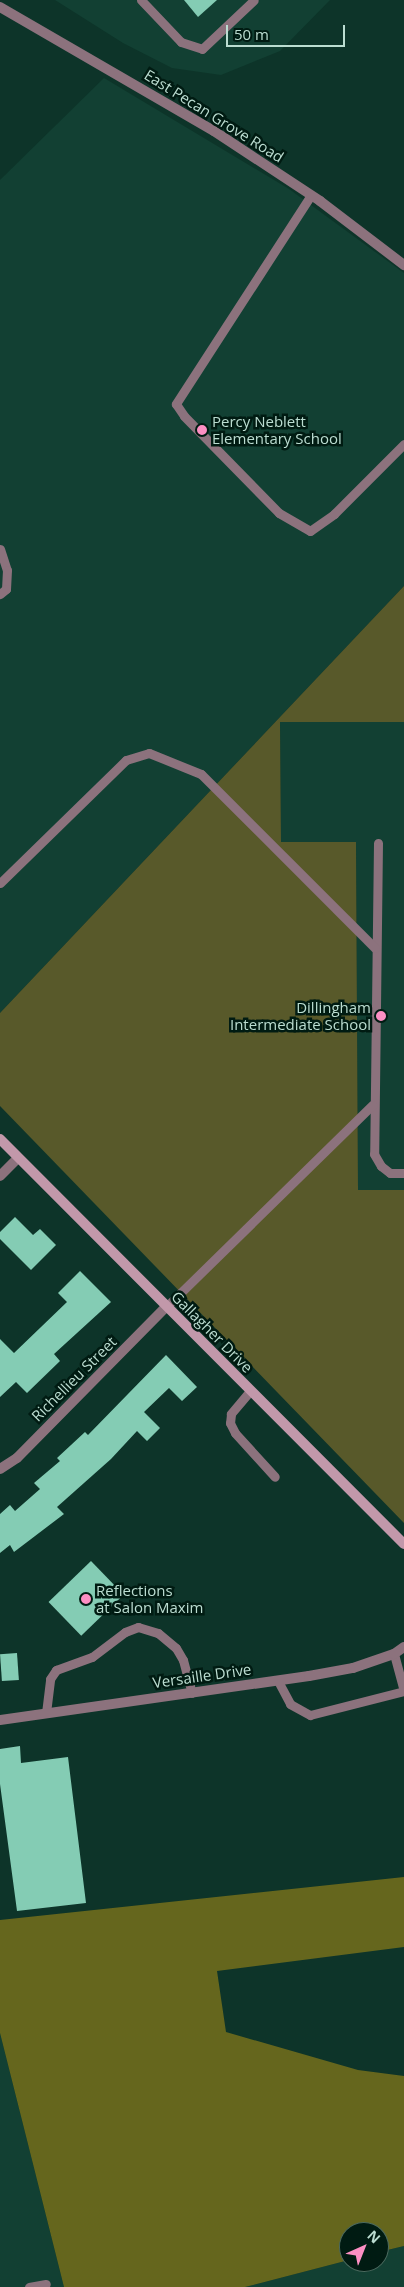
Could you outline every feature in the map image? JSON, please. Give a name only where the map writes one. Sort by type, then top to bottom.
[{"type":"street","name":"East Pecan Grove Road","points":[[0,7],[214,131],[311,195],[404,265]]},
{"type":"street","name":"Gallagher Drive","points":[[0,1139],[404,1544]]},
{"type":"street","points":[[0,1176],[18,1158]]},
{"type":"street","name":"Richellieu Street","points":[[0,1469],[17,1458],[166,1306]]},
{"type":"street","name":"Versaille Drive","points":[[0,1720],[278,1681],[353,1668],[394,1654],[404,1647]]},
{"type":"lane","points":[[142,0],[181,42],[202,49],[254,0]]},
{"type":"lane","points":[[311,195],[176,404],[279,513],[310,530],[334,514],[404,444]]},
{"type":"lane","points":[[0,549],[7,570],[6,589],[0,594]]},
{"type":"lane","points":[[0,882],[126,760],[149,753],[201,774],[375,948]]},
{"type":"lane","points":[[378,843],[372,1105],[374,1154],[381,1166],[390,1173],[404,1174]]},
{"type":"lane","points":[[166,1306],[372,1105]]},
{"type":"lane","points":[[250,1391],[231,1414],[230,1423],[235,1433],[275,1476]]},
{"type":"lane","points":[[46,1713],[50,1679],[56,1670],[92,1657],[125,1632],[138,1627],[158,1633],[176,1648],[183,1660],[192,1693]]},
{"type":"lane","points":[[278,1681],[290,1704],[310,1715],[404,1691],[394,1654]]},
{"type":"lane","points":[[29,2287],[46,2284]]},
{"type":"shaded area","points":[[55,0],[330,0],[280,51],[221,75],[172,68],[123,43]]},
{"type":"shaded area","name":"Percy Neblett Elementary School","points":[[104,78],[289,189],[404,273],[404,586],[0,1013],[0,180]]},
{"type":"shaded area","points":[[404,586],[404,722],[280,722],[281,842],[356,842],[358,1190],[404,1190],[404,1523],[0,1106],[0,1013]]},
{"type":"shaded area","name":"Dillingham Intermediate School","points":[[280,722],[404,722],[404,1190],[358,1190],[356,843],[281,842]]},
{"type":"shaded area","points":[[404,1877],[404,1947],[217,1971],[226,2032],[358,2070],[404,2076],[404,2246],[389,2250],[389,2222],[339,2222],[339,2263],[245,2287],[64,2287],[0,2033],[0,1920]]},
{"type":"shaded area","points":[[0,2033],[64,2287],[0,2287]]},
{"type":"shaded area","points":[[404,2246],[404,2287],[245,2287],[339,2263],[339,2272],[389,2272],[389,2250]]},
{"type":"building","points":[[184,0],[217,0],[198,17]]},
{"type":"building","points":[[15,1217],[33,1235],[40,1229],[56,1245],[31,1270],[0,1239],[0,1232]]},
{"type":"building","points":[[80,1271],[111,1302],[54,1354],[60,1361],[27,1393],[16,1382],[0,1397],[0,1339],[14,1353],[67,1302],[58,1293]]},
{"type":"building","points":[[166,1355],[197,1387],[182,1401],[169,1388],[144,1412],[160,1428],[147,1441],[137,1431],[111,1459],[57,1507],[64,1514],[14,1552],[10,1545],[0,1553],[0,1514],[10,1505],[15,1511],[40,1489],[34,1483],[60,1461],[57,1458],[85,1432],[88,1435]]},
{"type":"building","name":"Reflections at Salon Maxim","points":[[91,1561],[124,1595],[81,1636],[49,1602]]},
{"type":"building","points":[[17,1653],[19,1680],[2,1681],[0,1654]]},
{"type":"building","points":[[20,1746],[21,1763],[68,1757],[86,1903],[17,1911],[0,1784],[0,1749]]},
{"type":"place","name":"Percy Neblett Elementary School","points":[[202,430]]},
{"type":"place","name":"Dillingham Intermediate School","points":[[381,1016]]},
{"type":"place","name":"Reflections at Salon Maxim","points":[[86,1599]]}]
